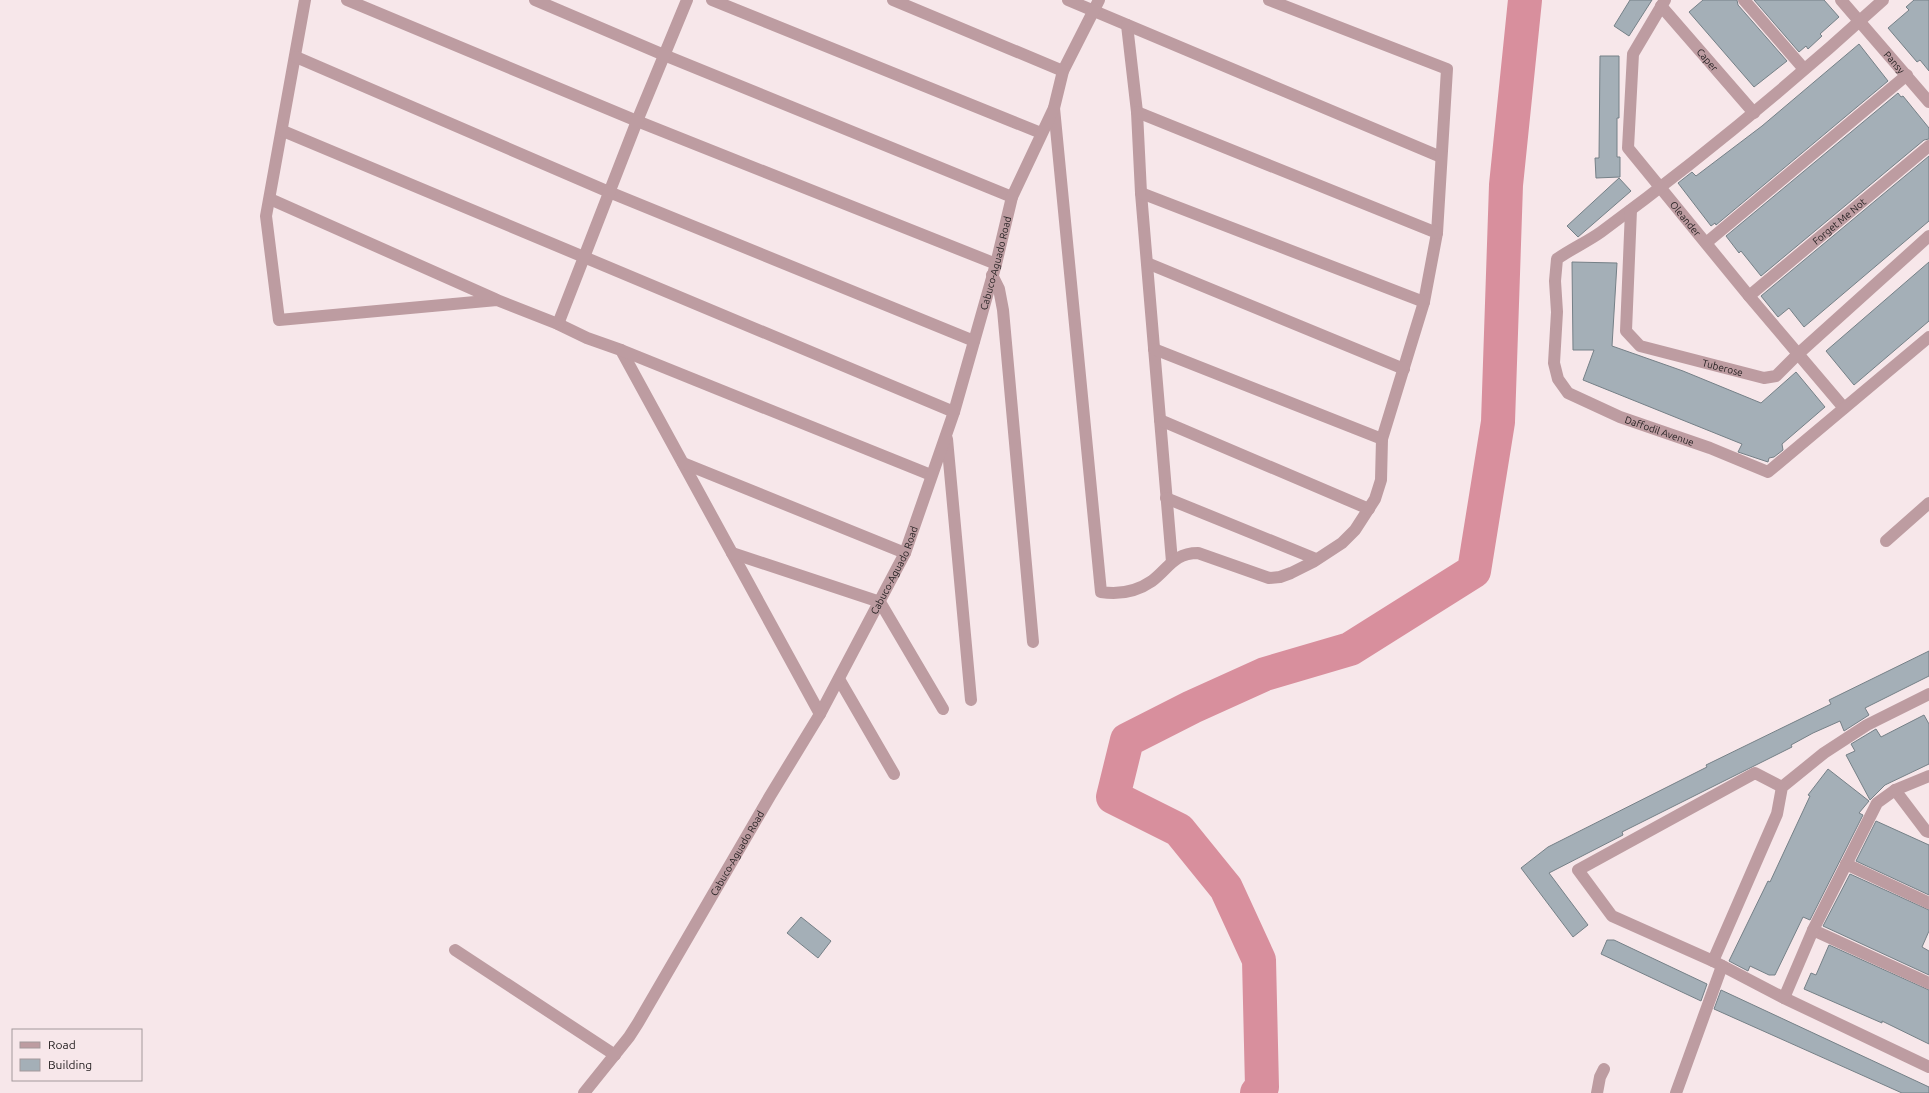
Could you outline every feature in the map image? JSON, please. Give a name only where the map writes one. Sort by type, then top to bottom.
[{"type":"street","points":[[305,0],[283,131],[266,216],[279,320],[497,300]]},
{"type":"street","points":[[347,0],[994,270],[1003,310],[1033,642]]},
{"type":"street","points":[[534,0],[664,55],[1012,197]]},
{"type":"street","points":[[558,324],[637,121],[688,0]]},
{"type":"street","points":[[712,0],[1041,133]]},
{"type":"street","points":[[893,0],[1063,71]]},
{"type":"street","points":[[1068,0],[1097,6],[1127,25],[1441,157]]},
{"type":"street","points":[[1054,108],[1101,592],[1114,594],[1127,593],[1140,588],[1151,581],[1177,557],[1187,553],[1198,553],[1269,578],[1280,577],[1316,559],[1342,543],[1355,530],[1375,499],[1381,480],[1382,439],[1424,302],[1437,233],[1447,69],[1269,0]]},
{"type":"street","points":[[1744,0],[1804,70]]},
{"type":"street","name":"Pansy","points":[[1841,0],[1929,102]]},
{"type":"street","points":[[1631,210],[1754,113],[1883,0]]},
{"type":"street","name":"Caper","points":[[1663,3],[1754,113]]},
{"type":"street","name":"Oleander","points":[[1663,3],[1633,54],[1628,148],[1749,296],[1844,408]]},
{"type":"street","name":"Cabuco-Aguado Road","points":[[584,1093],[615,1055],[638,1023],[770,796],[820,714],[905,553],[954,412],[994,270],[1012,197],[1054,108],[1063,71],[1097,6]]},
{"type":"street","points":[[1127,25],[1137,112],[1141,192],[1172,562]]},
{"type":"street","points":[[296,57],[609,192],[974,341]]},
{"type":"street","points":[[1706,244],[1907,75]]},
{"type":"street","points":[[1137,112],[1437,233]]},
{"type":"street","points":[[283,131],[954,412]]},
{"type":"street","name":"Forget Me Not","points":[[1749,296],[1929,146]]},
{"type":"street","points":[[1141,192],[1424,302]]},
{"type":"street","points":[[270,199],[497,300],[558,324],[587,338],[621,350],[931,475]]},
{"type":"street","name":"Tuberose","points":[[1631,210],[1626,331],[1640,346],[1764,378],[1776,376],[1798,354],[1929,236]]},
{"type":"street","name":"Daffodil Avenue","points":[[1631,210],[1598,234],[1571,249],[1557,259],[1555,281],[1557,312],[1554,363],[1558,379],[1568,394],[1620,417],[1710,448],[1768,472],[1929,337]]},
{"type":"street","points":[[1147,263],[1404,369]]},
{"type":"street","points":[[1154,349],[1382,439]]},
{"type":"street","points":[[621,350],[820,714]]},
{"type":"street","points":[[1160,420],[1369,509]]},
{"type":"street","points":[[946,435],[971,700]]},
{"type":"street","points":[[683,463],[905,553]]},
{"type":"street","points":[[1166,498],[1316,559]]},
{"type":"street","points":[[1886,541],[1929,504]]},
{"type":"street","points":[[732,553],[880,602],[942,709]]},
{"type":"street","points":[[839,679],[894,774]]},
{"type":"street","points":[[1676,1093],[1718,963],[1777,814],[1782,787],[1824,753],[1867,725],[1929,694]]},
{"type":"street","points":[[1782,787],[1755,773],[1578,870],[1612,916],[1718,963],[1784,998],[1929,1067]]},
{"type":"street","points":[[1784,998],[1813,930],[1877,803],[1895,790],[1929,776]]},
{"type":"street","points":[[1895,790],[1926,831],[1929,832]]},
{"type":"street","points":[[1846,864],[1929,903]]},
{"type":"street","points":[[1813,930],[1929,983]]},
{"type":"street","points":[[455,950],[615,1055]]},
{"type":"street","points":[[1597,1093],[1600,1077],[1604,1069]]},
{"type":"building","points":[[1630,0],[1652,0],[1629,36],[1614,26]]},
{"type":"building","points":[[1703,0],[1737,0],[1738,5],[1787,61],[1754,87],[1689,12]]},
{"type":"building","points":[[1754,0],[1824,0],[1839,17],[1820,34],[1822,36],[1808,49],[1806,46],[1799,52]]},
{"type":"building","points":[[1914,0],[1929,0],[1929,71],[1920,60],[1917,62],[1888,28],[1909,10],[1906,7]]},
{"type":"building","points":[[1859,44],[1888,81],[1716,225],[1715,223],[1711,226],[1678,183],[1692,172],[1696,176],[1762,126]]},
{"type":"building","points":[[1600,56],[1619,56],[1619,118],[1617,118],[1617,157],[1620,157],[1620,177],[1596,178],[1595,158],[1599,158]]},
{"type":"building","points":[[1898,93],[1901,97],[1903,96],[1929,128],[1929,139],[1924,140],[1761,276],[1741,251],[1739,253],[1726,236]]},
{"type":"building","points":[[1929,156],[1929,221],[1804,327],[1789,308],[1778,317],[1761,296]]},
{"type":"building","points":[[1619,178],[1631,191],[1578,237],[1567,226]]},
{"type":"building","points":[[1572,262],[1617,263],[1612,346],[1683,371],[1761,403],[1796,372],[1825,407],[1782,444],[1783,450],[1774,457],[1769,458],[1768,462],[1738,452],[1742,444],[1583,380],[1594,350],[1573,350]]},
{"type":"building","points":[[1929,262],[1929,321],[1854,385],[1826,351]]},
{"type":"building","points":[[1929,651],[1929,676],[1865,708],[1869,715],[1844,731],[1840,721],[1813,733],[1791,745],[1792,747],[1622,832],[1623,835],[1549,873],[1588,925],[1573,937],[1521,868],[1548,847],[1707,767],[1706,765],[1831,704],[1829,700]]},
{"type":"building","points":[[1924,715],[1929,724],[1929,764],[1885,785],[1870,800],[1846,755],[1855,751],[1851,744],[1876,729],[1881,737]]},
{"type":"building","points":[[1828,769],[1869,801],[1859,813],[1863,815],[1810,920],[1803,917],[1775,975],[1769,975],[1750,966],[1748,971],[1729,961],[1768,881],[1770,882],[1810,796],[1808,795]]},
{"type":"building","points":[[1876,821],[1929,845],[1929,895],[1856,861]]},
{"type":"building","points":[[1850,874],[1929,910],[1929,931],[1922,947],[1929,951],[1929,975],[1823,926]]},
{"type":"building","points":[[801,917],[831,941],[818,958],[787,933]]},
{"type":"building","points":[[1607,940],[1614,940],[1707,984],[1701,1001],[1601,954]]},
{"type":"building","points":[[1829,945],[1929,990],[1929,1044],[1882,1021],[1882,1023],[1804,989],[1811,973],[1816,975]]},
{"type":"building","points":[[1721,990],[1929,1087],[1929,1093],[1902,1093],[1714,1009]]},
{"type":"waterway","points":[[1257,1093],[1262,1087],[1259,960],[1226,888],[1179,830],[1113,797],[1127,740],[1192,707],[1265,674],[1350,649],[1474,571],[1498,422],[1506,185],[1525,0]]}]
